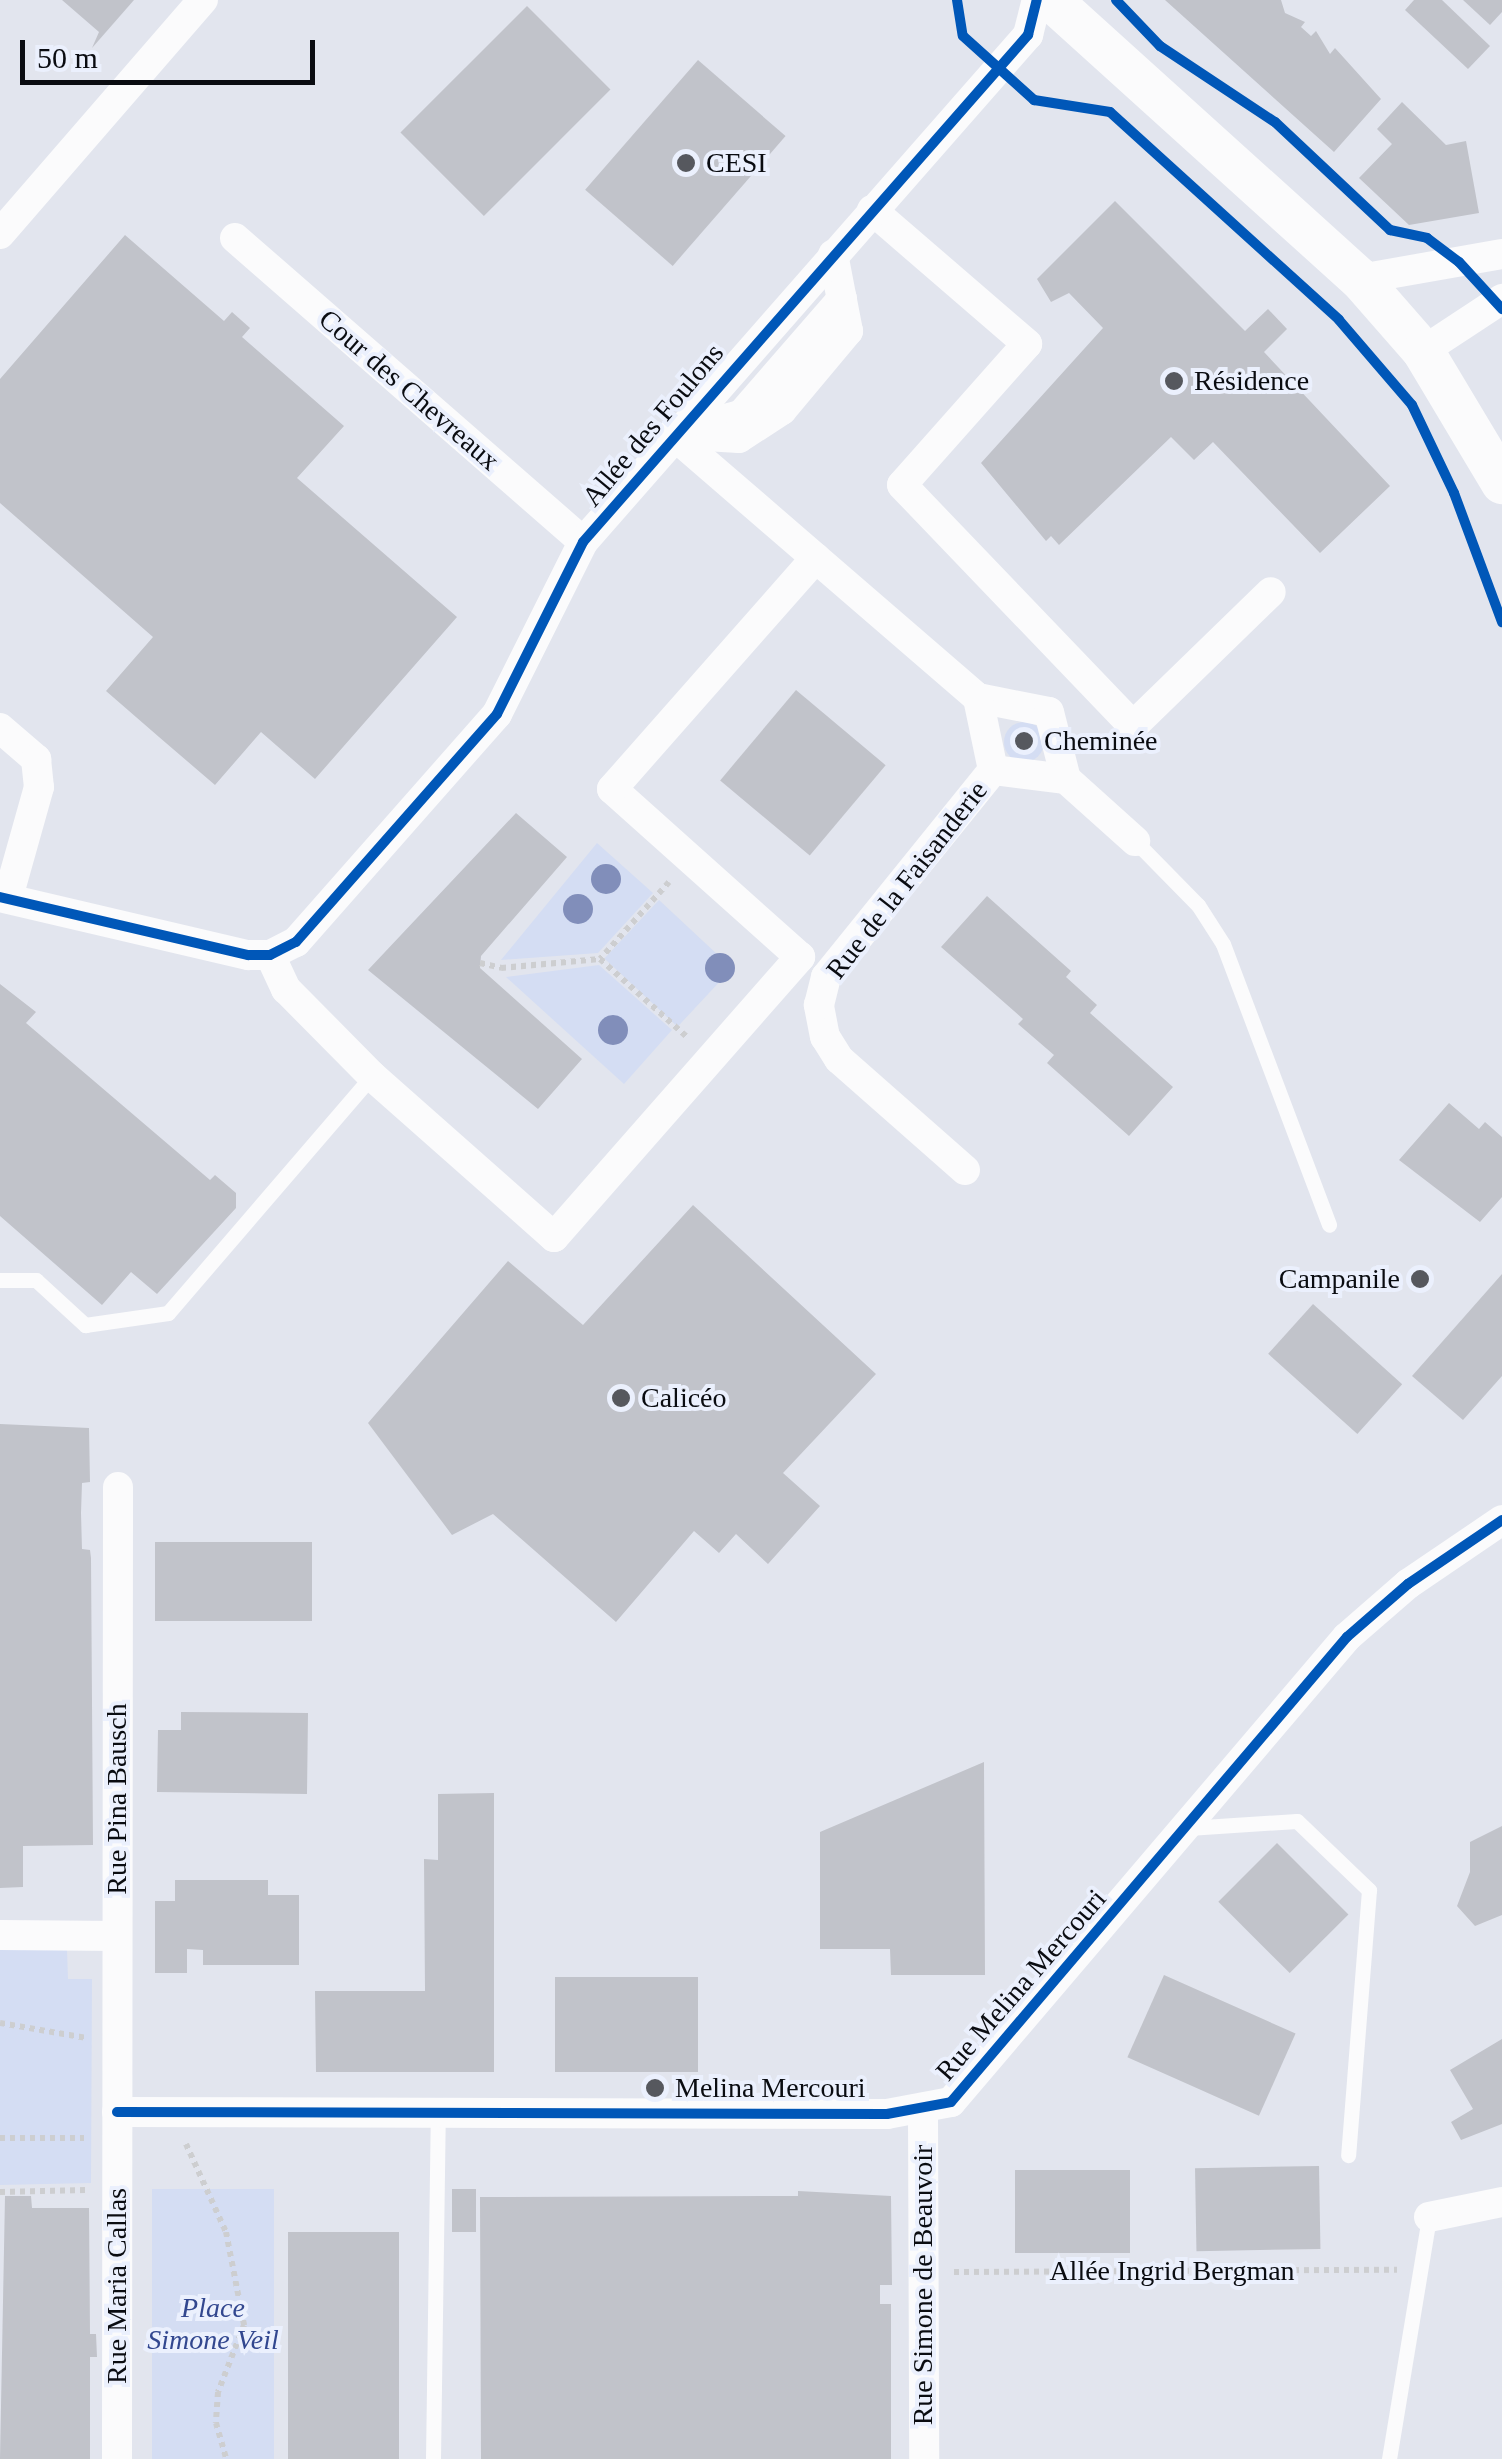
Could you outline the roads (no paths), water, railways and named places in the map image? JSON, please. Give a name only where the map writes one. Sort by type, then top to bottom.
[{"type":"main road","points":[[1051,0],[1360,279],[1423,351],[1502,483]]},
{"type":"street","points":[[0,234],[203,0]]},
{"type":"street","name":"Allée des Foulons","points":[[270,955],[296,942],[497,714],[583,542],[672,434],[1028,35],[1038,0]]},
{"type":"street","points":[[872,210],[1028,344],[902,486],[1133,726],[1272,592]]},
{"type":"street","name":"Cour des Chevreaux","points":[[235,238],[583,542]]},
{"type":"street","name":"Allée des Foulons","points":[[672,434],[738,438],[782,410],[848,331],[833,254]]},
{"type":"street","points":[[1360,279],[1502,254]]},
{"type":"street","points":[[1423,351],[1502,300]]},
{"type":"street","points":[[672,434],[978,698],[1049,712],[1066,779],[1135,841]]},
{"type":"street","points":[[816,558],[612,790],[826,977]]},
{"type":"street","points":[[978,698],[994,770],[1066,779]]},
{"type":"street","points":[[0,728],[36,759],[39,787],[4,897],[270,955],[286,989],[372,1076],[554,1237],[800,956]]},
{"type":"street","name":"Rue de la Faisanderie","points":[[965,1170],[838,1060],[825,1038],[820,1006],[826,977],[994,770]]},
{"type":"street","name":"Rue Pina Bausch","points":[[117,2125],[118,1486]]},
{"type":"street","name":"Rue Melina Mercouri","points":[[117,2125],[184,2112],[923,2112],[964,2090],[1373,1610],[1502,1520]]},
{"type":"street","points":[[0,1936],[118,1936]]},
{"type":"street","name":"Rue Simone de Beauvoir","points":[[923,2112],[924,2459]]},
{"type":"street","name":"Rue Maria Callas","points":[[117,2125],[117,2459]]},
{"type":"street","points":[[1429,2217],[1502,2202]]},
{"type":"lane","points":[[1135,841],[1198,905],[1223,944],[1329,1226]]},
{"type":"lane","points":[[0,1280],[36,1280],[84,1325],[122,1325],[168,1313],[372,1076]]},
{"type":"lane","points":[[1184,1828],[1297,1822],[1370,1890],[1348,2154]]},
{"type":"lane","points":[[433,2459],[438,2113]]},
{"type":"lane","points":[[1389,2459],[1429,2217]]},
{"type":"place","name":"CESI","points":[[686,163]]},
{"type":"place","name":"Résidence","points":[[1174,381]]},
{"type":"place","name":"Cheminée","points":[[1024,741]]},
{"type":"place","name":"Campanile","points":[[1420,1279]]},
{"type":"place","name":"Calicéo","points":[[621,1398]]},
{"type":"place","name":"Melina Mercouri","points":[[655,2088]]},
{"type":"park label","name":"Place Simone Veil","points":[[213,2324]]}]
